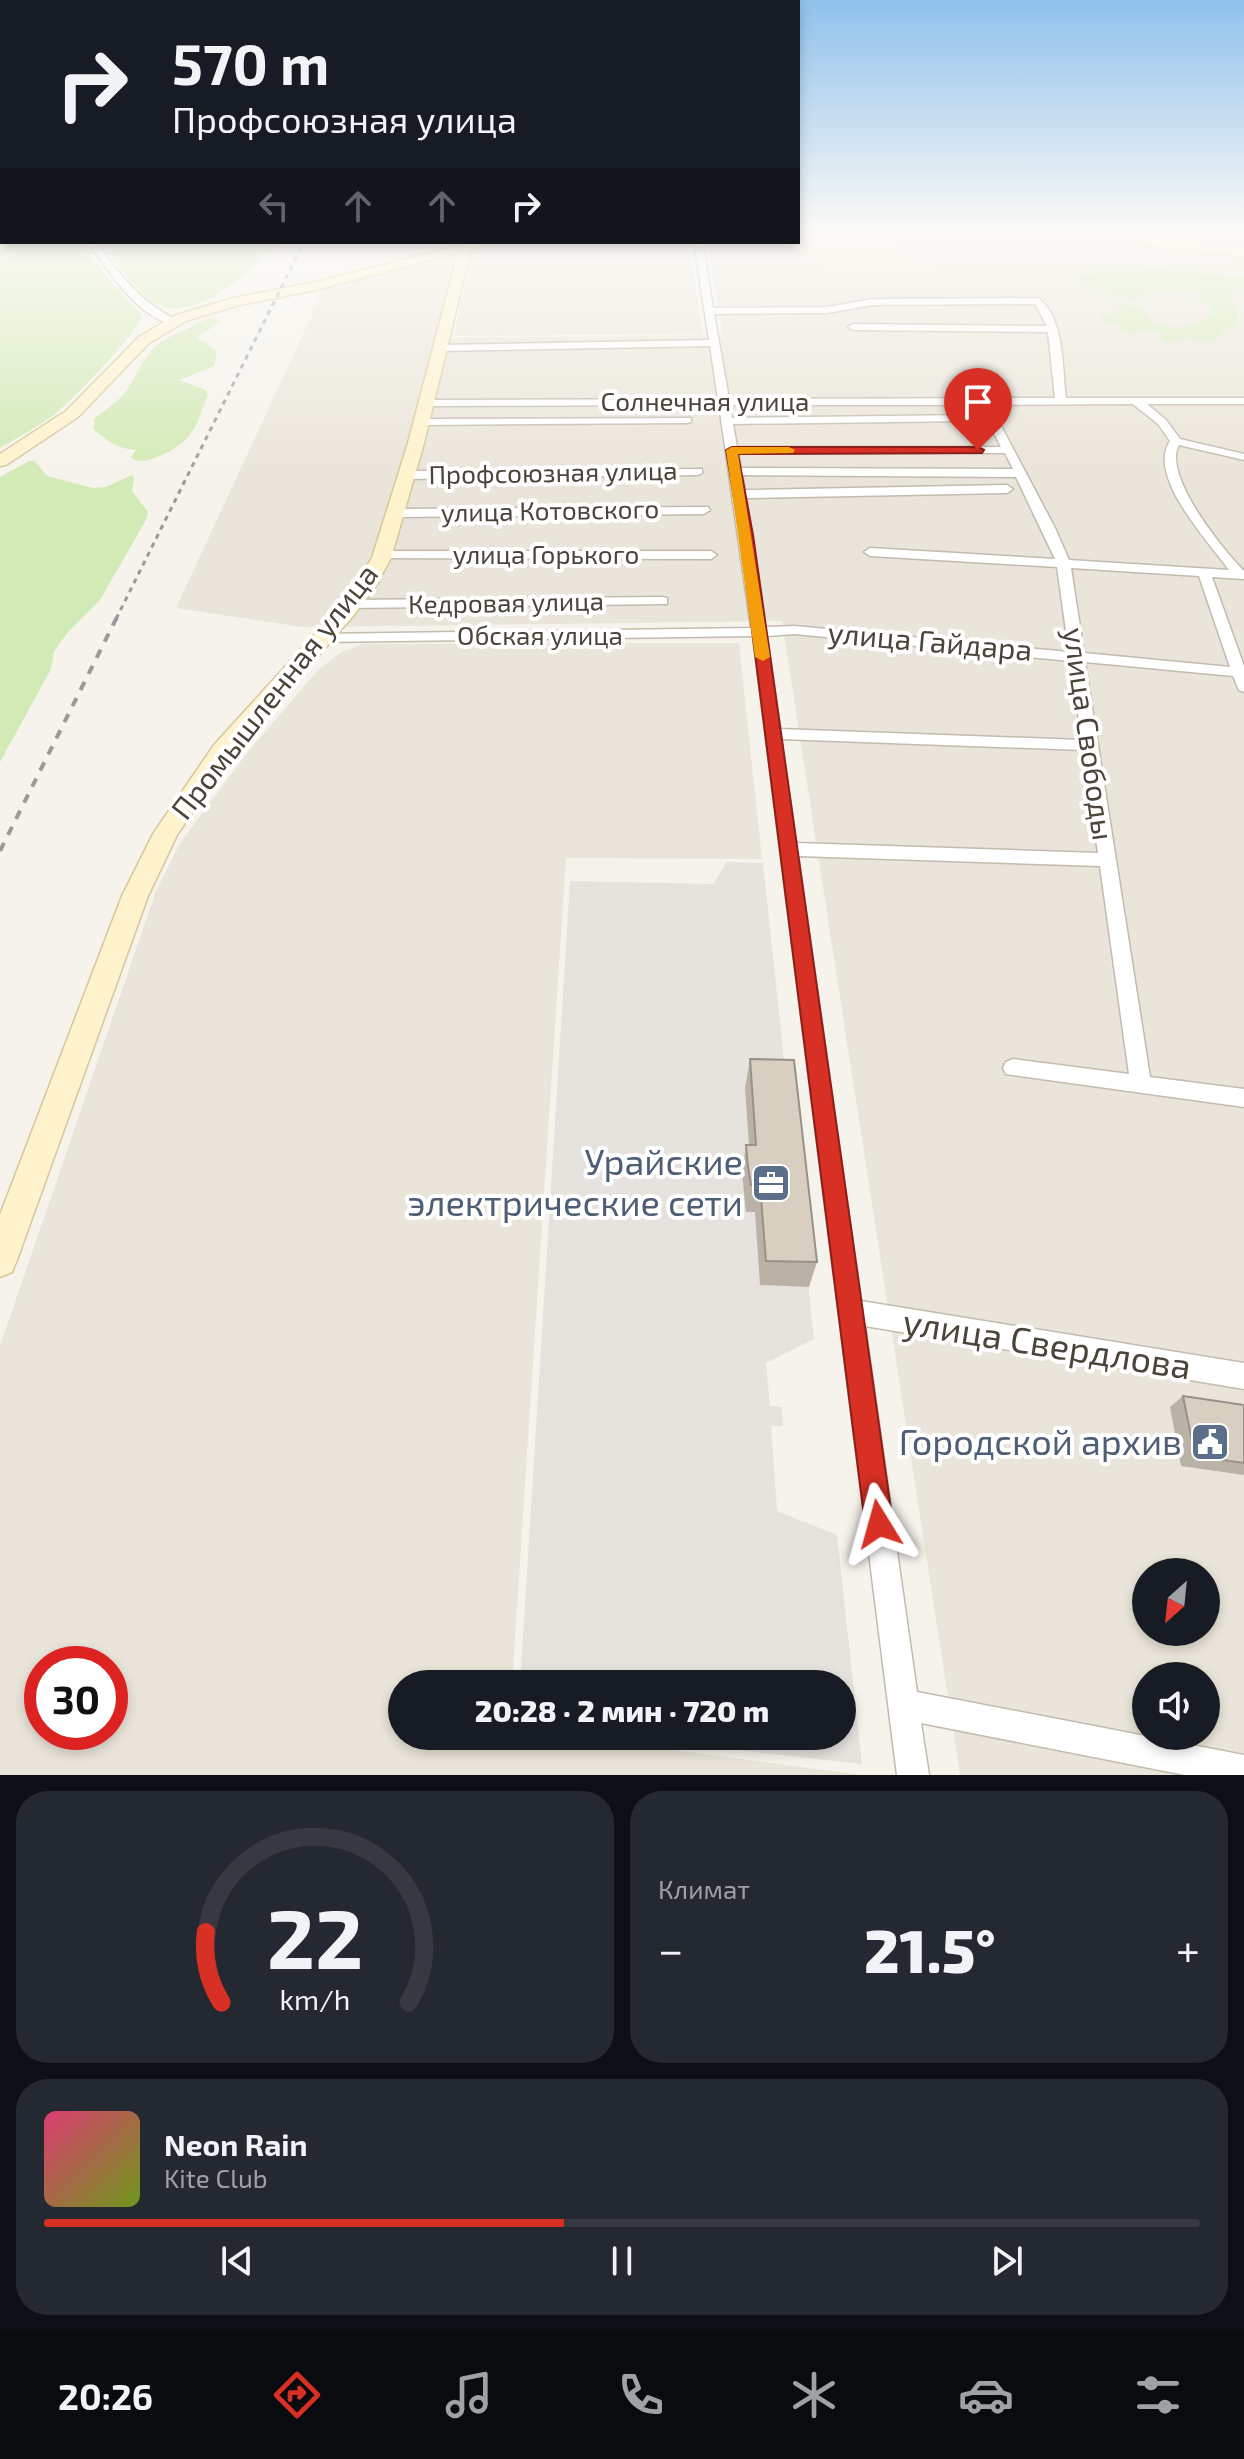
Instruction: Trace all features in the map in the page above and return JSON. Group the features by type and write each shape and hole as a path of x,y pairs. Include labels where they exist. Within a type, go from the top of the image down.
{"street":[{"path":"157,314 174,322"},
{"path":"0,461 72,414 144,340 174,322 197,314"},
{"name":"Промышленная улица","path":"0,1260 135,896 159,843 185,798 211,763 351,604 370,580 382,555 397,513 449,314"},
{"path":"709,314 740,494 913,1775"},
{"path":"1045,314 1053,329 1061,400"},
{"path":"853,327 1053,329"},
{"name":"Солнечная улица","path":"440,348 714,343"},
{"name":"улица Свободы","path":"983,401 1063,562 1141,1084"},
{"name":"Солнечная улица","path":"427,403 1244,401"},
{"path":"1137,402 1162,422 1176,441 1244,457"},
{"path":"728,421 969,418"},
{"path":"422,422 687,420"},
{"path":"1176,441 1169,451 1169,459 1183,493 1242,575"},
{"path":"732,450 1008,450"},
{"name":"Профсоюзная улица","path":"407,475 698,471"},
{"path":"735,471 1020,473"},
{"path":"740,494 1007,489"},
{"name":"улица Котовского","path":"397,513 704,510"},
{"path":"870,552 1242,575"},
{"name":"улица Горького","path":"382,555 711,555"},
{"path":"1204,572 1242,677"},
{"name":"Кедровая улица","path":"351,604 662,601"},
{"name":"Обская улица","path":"321,638 759,631"},
{"name":"улица Гайдара","path":"759,631 822,631 1075,656 1242,677"},
{"path":"773,734 1089,745"},
{"path":"788,849 1106,860"},
{"path":"1013,1068 1244,1098"},
{"name":"улица Свердлова","path":"851,1312 1244,1376"},
{"path":"903,1704 1244,1771"}],"shaded area":[{"path":"313,314 444,314 438,338 723,335 719,314 1244,314 1244,1775 960,1775 782,621 302,627 176,608"},
{"path":"459,314 700,314 703,334 454,336"},
{"path":"739,643 762,859 566,858 513,1670 388,1670 388,1750 673,1750 863,1775 0,1775 0,1346 156,891 180,843 247,753 319,669 340,653 363,644"},
{"path":"727,862 763,863 814,1339 766,1363 770,1406 782,1407 783,1426 771,1426 777,1511 837,1535 852,1670 521,1670 570,881 713,884"},
{"path":"856,1709 862,1764 738,1750 856,1750"}],"green space":[{"path":"0,314 140,314 142,316 137,325 116,352 62,408 0,448"},
{"path":"1146,314 1151,322 1177,327 1191,325 1215,314 1238,314 1236,326 1209,342 1186,337 1169,342 1160,338 1165,334 1142,329 1142,334 1122,332 1120,329 1125,326 1104,321 1098,315"},
{"path":"210,318 221,321 197,338 217,351 214,366 179,380 206,390 208,395 193,430 182,443 153,459 134,460 131,457 136,450 118,446 94,430 94,419 125,393 155,348 171,336"},
{"path":"29,461 35,461 47,476 93,488 106,487 132,475 132,491 148,512 100,600 54,651 51,669 0,762 0,477"}],"building":[{"name":"Урайские электрические сети","path":"750,1059 794,1060 817,1262 766,1261 760,1185 751,1185 746,1145 756,1145"},
{"name":"Городской архив","path":"1183,1396 1244,1405 1244,1463 1195,1456"}],"railway":[{"path":"116,619 268,314"},
{"path":"0,851 116,619"}],"slow traffic":[{"path":"763,657 732,450 789,450"}],"place":[{"name":"Урайские электрические сети","path":"771,1183"},
{"name":"Городской архив","path":"1210,1442"}],"route":[{"path":"879,1524 732,450 978,450"}]}
